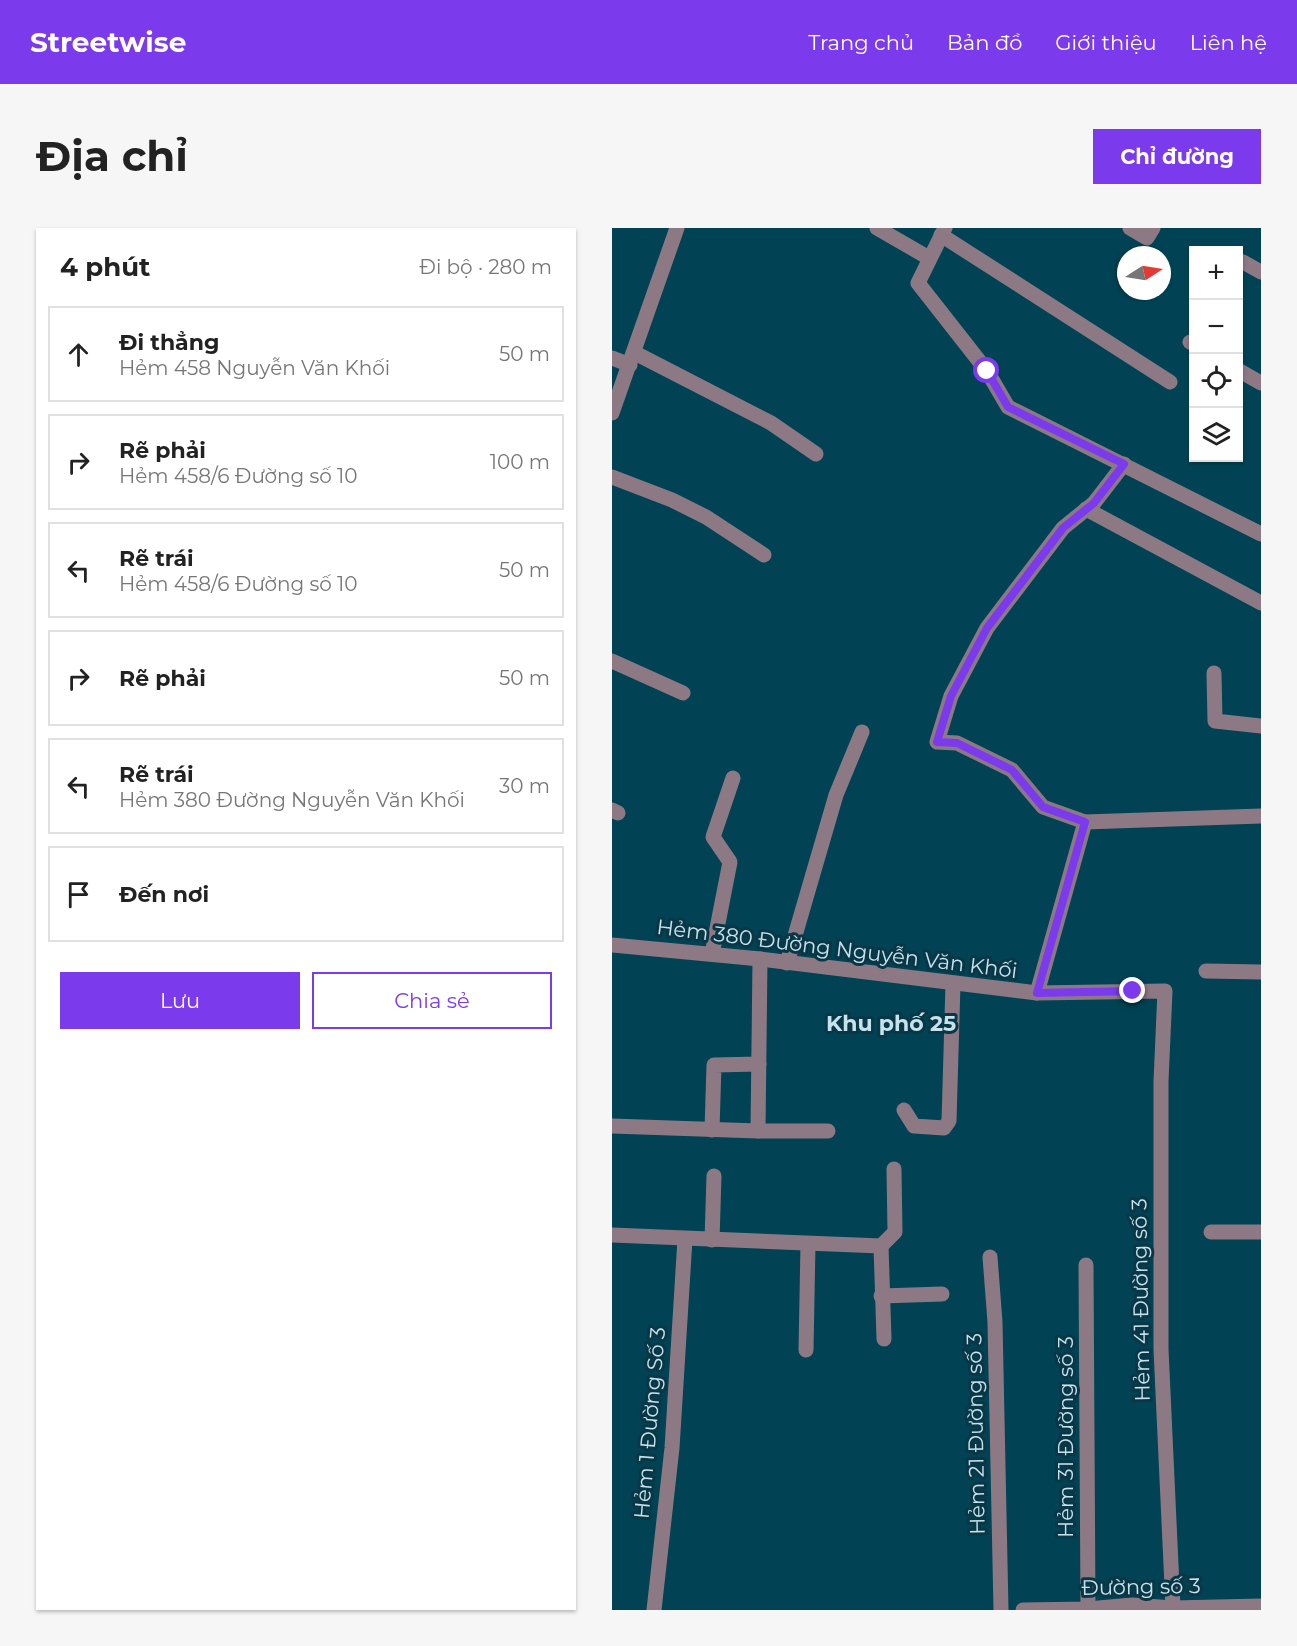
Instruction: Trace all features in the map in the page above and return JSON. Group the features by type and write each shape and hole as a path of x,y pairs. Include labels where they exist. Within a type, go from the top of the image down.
{"street":[{"path":"612,413 677,228"},
{"path":"877,228 929,258"},
{"path":"1130,228 1147,238 1153,228"},
{"path":"1170,382 943,232 918,283 987,371 1008,407 1261,534"},
{"path":"1243,263 1261,272"},
{"path":"612,358 632,359 771,423 816,454"},
{"path":"1243,372 1261,383"},
{"path":"1124,464 1086,509 1063,528 987,628 951,696 937,742 957,743 1012,770 1043,807 1085,822 1261,816"},
{"path":"612,477 672,500 706,517 764,555"},
{"path":"1086,509 1261,603"},
{"path":"612,661 683,693"},
{"path":"1214,673 1215,721 1261,726"},
{"path":"787,963 837,795 862,732"},
{"path":"712,954 730,862 713,837 733,778"},
{"path":"1037,993 1085,822"},
{"name":"Hẻm 380 Đường Nguyễn Văn Khối","path":"612,945 760,959 1037,993 1165,991"},
{"path":"758,1131 760,959"},
{"path":"1206,971 1261,972"},
{"path":"904,1110 914,1126 944,1128 949,1121 953,984"},
{"name":"Hẻm 41 Đường số 3","path":"1165,991 1161,1092 1161,1349 1173,1608"},
{"path":"712,1130 714,1065 759,1064"},
{"path":"612,1126 828,1131"},
{"path":"884,1339 881,1246 894,1232 894,1169"},
{"path":"712,1240 714,1176"},
{"path":"1211,1232 1261,1232"},
{"path":"612,1235 881,1246"},
{"name":"Hẻm 1 Đường Số 3","path":"654,1610 672,1448 685,1239"},
{"path":"806,1350 808,1244"},
{"name":"Hẻm 21 Đường số 3","path":"990,1257 996,1322 1000,1610"},
{"name":"Hẻm 31 Đường số 3","path":"1086,1265 1088,1609"},
{"path":"881,1296 942,1294"},
{"name":"Đường số 3","path":"1023,1610 1132,1607 1215,1609 1261,1606"}],"district":[{"name":"Khu phố 25","path":"891,1023"}],"route":[{"path":"987,371 1008,407 1124,464 1094,503 1063,528 987,628 951,696 937,742 957,743 1012,770 1043,807 1085,822 1037,993 1133,991"}]}
